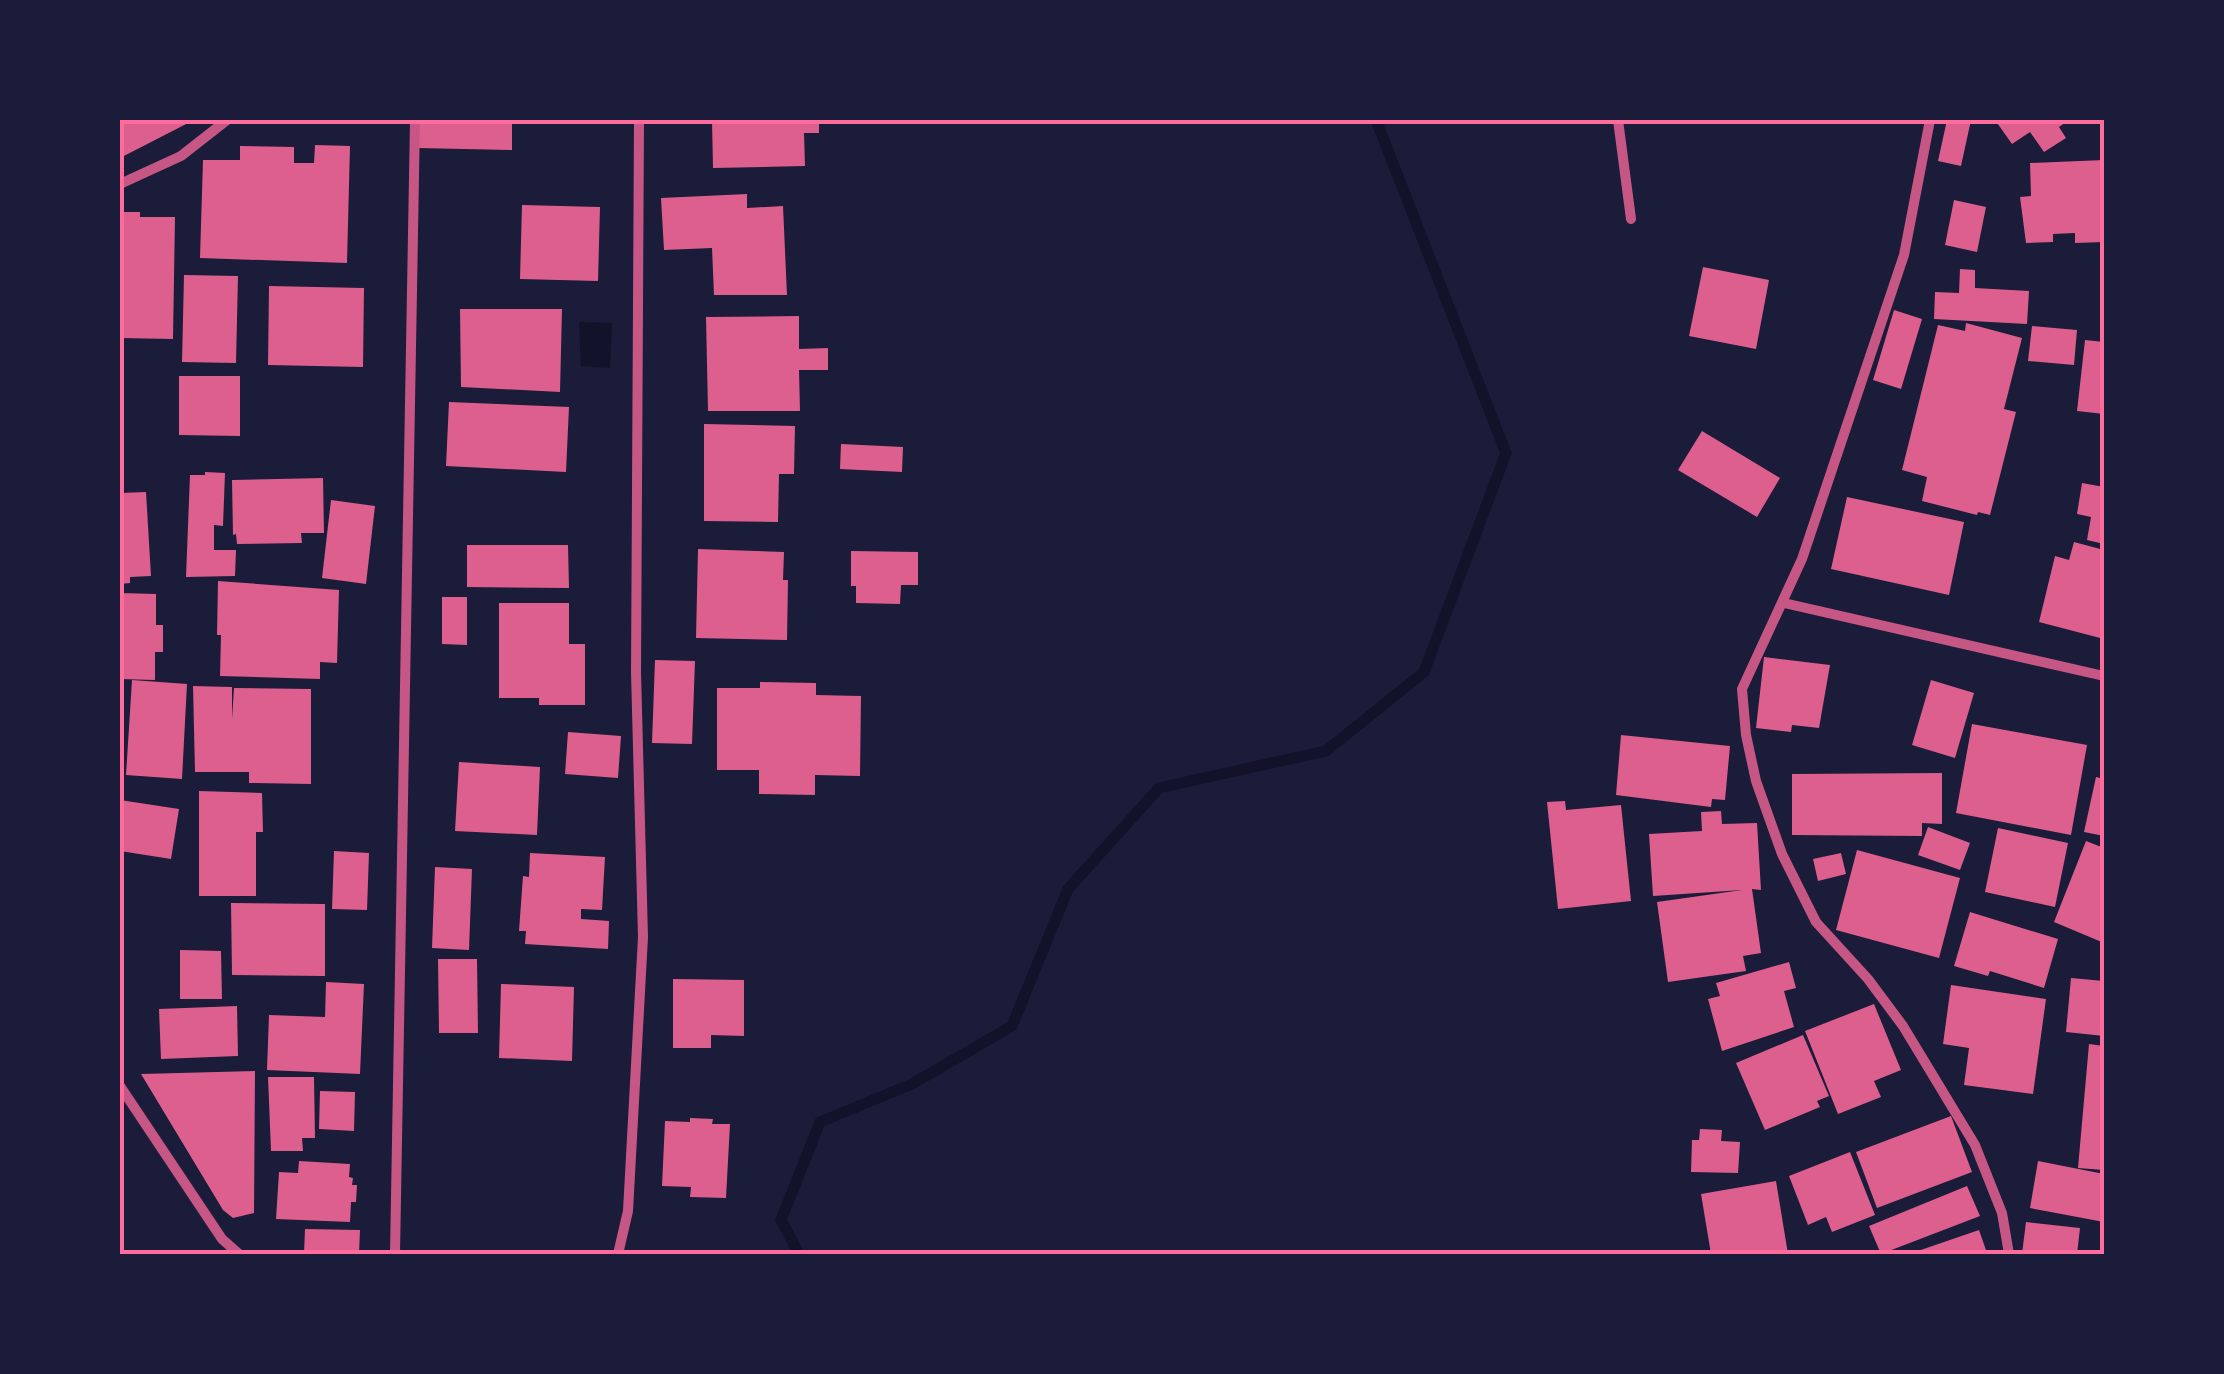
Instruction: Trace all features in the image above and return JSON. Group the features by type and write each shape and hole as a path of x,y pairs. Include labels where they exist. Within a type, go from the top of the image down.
{"street":[{"path":"120,184 181,156 227,120"},
{"path":"394,1254 415,120"},
{"path":"618,1254 628,1212 643,937 636,672 639,120"},
{"path":"1618,120 1631,219"},
{"path":"1930,120 1904,256 1784,602 1742,689 1746,735 1756,780 1782,854 1816,922 1868,979 1903,1026 1975,1144 2002,1213 2009,1254"},
{"path":"1784,602 2104,676"},
{"path":"120,1086 222,1239 239,1254"}],"shaded area":[{"path":"579,322 612,323 610,368 581,366"}],"building":[{"path":"120,120 194,120 120,158"},
{"path":"418,120 512,120 512,150 418,148"},
{"path":"712,120 819,120 819,133 804,133 805,166 713,168"},
{"path":"1947,120 1971,120 1961,166 1938,161"},
{"path":"1995,120 2069,120 2059,127 2066,138 2044,152 2030,132 2012,144"},
{"path":"315,145 350,146 347,263 200,258 203,160 240,160 240,146 294,147 294,163 314,163"},
{"path":"2104,160 2104,242 2075,243 2075,233 2053,234 2053,242 2026,243 2020,197 2031,196 2030,163"},
{"path":"747,194 747,208 783,206 787,295 714,295 712,248 664,250 661,198"},
{"path":"1954,200 1986,207 1977,252 1945,245"},
{"path":"522,205 600,207 598,281 520,279"},
{"path":"120,212 140,212 140,217 175,217 173,339 120,338"},
{"path":"1703,267 1769,280 1756,349 1689,336"},
{"path":"1960,269 1975,270 1975,288 2029,291 2027,324 1934,319 1935,292 1959,293"},
{"path":"184,275 238,276 236,363 182,362"},
{"path":"269,286 364,288 363,367 268,365"},
{"path":"460,309 562,309 560,392 461,387"},
{"path":"1894,310 1922,319 1901,389 1873,380"},
{"path":"799,316 799,349 828,348 828,370 799,370 800,411 708,411 706,317"},
{"path":"1966,323 2022,338 2004,409 2016,412 1990,515 1922,501 1927,477 1902,470 1938,325 1965,331"},
{"path":"2032,326 2077,330 2074,365 2028,361"},
{"path":"2085,340 2104,342 2104,414 2077,411"},
{"path":"179,376 240,376 240,436 179,435"},
{"path":"449,402 569,407 566,472 446,466"},
{"path":"704,424 795,426 794,474 779,474 778,522 704,521"},
{"path":"1702,431 1780,478 1757,517 1678,470"},
{"path":"841,444 903,447 902,472 840,469"},
{"path":"225,473 223,526 214,525 214,550 236,550 235,576 186,577 190,475"},
{"path":"323,478 324,533 301,533 302,543 237,544 236,534 233,535 232,480"},
{"path":"2082,483 2104,487 2104,544 2087,540 2091,517 2077,514"},
{"path":"146,492 151,576 130,577 130,583 120,584 120,493"},
{"path":"1847,497 1964,522 1949,595 1831,569"},
{"path":"331,500 375,506 366,584 322,578"},
{"path":"2074,542 2104,550 2104,639 2039,622 2055,556 2069,560"},
{"path":"467,545 568,545 569,588 467,587"},
{"path":"698,549 784,552 783,580 788,580 787,640 696,638"},
{"path":"851,551 918,552 918,585 901,585 900,604 856,603 856,586 851,586"},
{"path":"218,581 339,590 337,663 320,662 320,679 220,676"},
{"path":"120,593 156,594 156,625 163,625 163,652 155,652 155,680 120,679"},
{"path":"442,597 467,597 467,645 442,644"},
{"path":"499,603 569,603 569,644 585,644 585,705 539,705 539,698 499,698"},
{"path":"1764,657 1830,665 1819,728 1792,725 1791,732 1756,728"},
{"path":"655,660 695,661 692,744 652,743"},
{"path":"132,680 187,684 182,779 126,775"},
{"path":"1931,680 1974,693 1955,758 1912,745"},
{"path":"760,682 816,683 816,695 861,696 860,776 815,775 815,795 759,794 759,770 717,770 717,688 760,688"},
{"path":"193,686 232,687 232,719 234,688 311,689 311,784 249,783 249,772 195,772"},
{"path":"1972,724 2087,745 2071,835 1956,813"},
{"path":"568,732 621,736 618,778 565,774"},
{"path":"1621,735 1730,746 1725,800 1712,799 1711,807 1616,795"},
{"path":"459,762 540,767 537,835 455,831"},
{"path":"1942,773 1942,824 1922,823 1922,836 1792,835 1792,774"},
{"path":"2096,777 2104,779 2104,836 2084,832"},
{"path":"199,791 262,793 263,832 256,832 256,896 199,896"},
{"path":"120,800 179,809 171,859 120,851"},
{"path":"1565,801 1566,810 1621,805 1631,901 1558,909 1547,802"},
{"path":"1721,811 1722,824 1757,823 1761,890 1752,889 1761,953 1743,956 1746,971 1668,982 1657,902 1742,890 1653,896 1649,834 1702,831 1701,812"},
{"path":"1928,827 1970,843 1960,870 1918,855"},
{"path":"1998,828 2068,843 2055,907 1985,892"},
{"path":"2086,841 2104,848 2104,943 2054,922"},
{"path":"1857,850 1960,878 1939,958 1836,930"},
{"path":"334,851 369,853 367,910 332,909"},
{"path":"530,853 605,857 602,910 581,909 581,919 609,921 608,949 525,944 526,931 519,931 523,876 529,877"},
{"path":"1841,853 1846,874 1818,881 1813,859"},
{"path":"435,867 472,869 469,950 432,948"},
{"path":"231,903 325,904 325,976 232,975"},
{"path":"1970,912 2058,939 2044,988 1990,971 1988,976 1954,966"},
{"path":"180,950 221,951 222,999 180,999"},
{"path":"438,959 477,959 478,1033 439,1033"},
{"path":"1789,962 1796,988 1784,991 1794,1027 1722,1051 1708,999 1720,996 1716,983"},
{"path":"2071,978 2104,981 2104,1036 2066,1032"},
{"path":"673,979 744,980 744,1036 711,1035 711,1048 673,1048"},
{"path":"326,982 364,984 360,1074 267,1070 269,1015 325,1017"},
{"path":"501,984 574,987 572,1061 499,1058"},
{"path":"1951,985 2046,999 2033,1094 1964,1085 1969,1048 1943,1044"},
{"path":"1874,1004 1901,1070 1874,1081 1881,1097 1838,1114 1805,1031"},
{"path":"237,1006 238,1056 161,1059 159,1009"},
{"path":"1803,1035 1829,1096 1817,1101 1820,1107 1765,1130 1736,1063"},
{"path":"2089,1044 2104,1046 2104,1170 2078,1168"},
{"path":"255,1071 254,1213 233,1218 223,1210 141,1074"},
{"path":"268,1077 314,1077 315,1138 302,1138 303,1151 271,1151"},
{"path":"320,1091 355,1092 354,1131 319,1129"},
{"path":"1951,1116 1972,1172 1877,1208 1856,1152"},
{"path":"690,1118 730,1124 726,1198 690,1197 691,1187 662,1186 665,1121 690,1122"},
{"path":"1700,1129 1722,1130 1721,1141 1740,1142 1738,1173 1691,1172 1692,1140 1699,1140"},
{"path":"1850,1152 1875,1215 1832,1232 1826,1217 1808,1225 1789,1176"},
{"path":"299,1161 350,1164 349,1177 353,1178 352,1185 357,1185 350,1222 276,1219 279,1172 298,1173"},
{"path":"2038,1161 2104,1174 2104,1222 2030,1208"},
{"path":"1776,1181 1788,1254 1711,1254 1701,1194"},
{"path":"1967,1186 1980,1216 1881,1254 1869,1226"},
{"path":"2026,1222 2080,1228 2077,1254 2022,1254"},
{"path":"305,1229 360,1230 359,1254 304,1254"},
{"path":"1979,1230 1987,1253 1912,1254 1912,1253"}],"waterway":[{"path":"799,1254 781,1220 820,1122 912,1084 1012,1026 1068,889 1159,788 1326,751 1424,672 1506,453 1376,120"}]}
